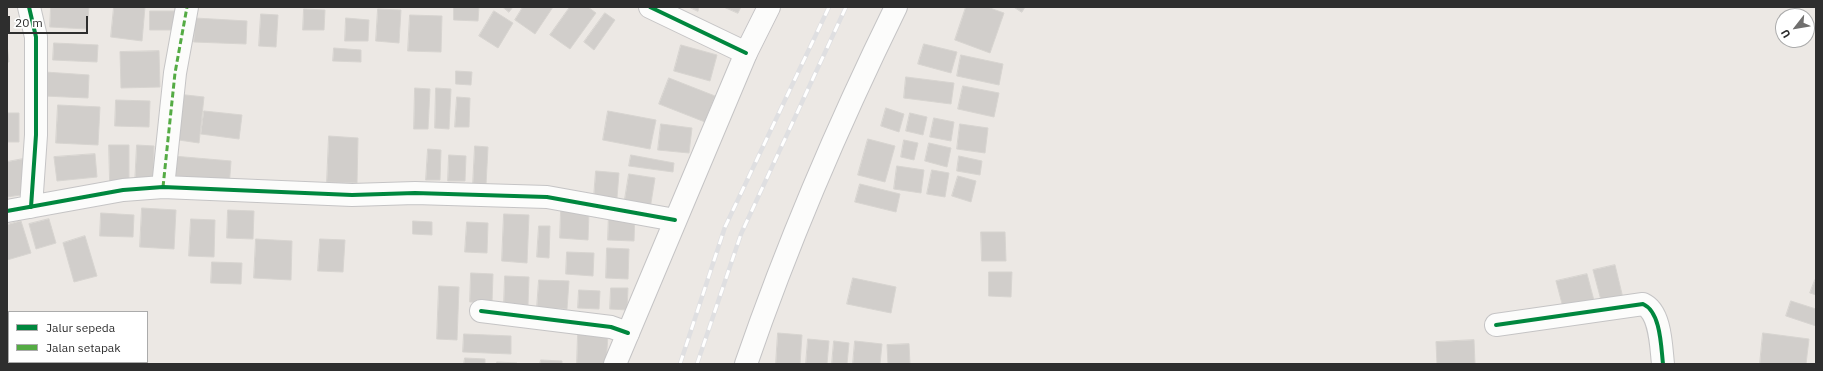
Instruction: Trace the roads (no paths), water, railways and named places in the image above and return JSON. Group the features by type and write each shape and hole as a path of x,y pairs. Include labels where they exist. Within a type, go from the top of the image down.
{"street":[{"path":"28,7 34,25 36,44 36,135 31,207"},
{"path":"163,187 175,73 187,7"},
{"path":"650,7 746,53"},
{"path":"615,364 674,220 746,53 769,7"},
{"path":"746,364 776,277 827,159 896,7"},
{"path":"7,211 122,190 163,187 352,195 414,193 547,197 674,220"},
{"path":"1496,325 1643,304 1650,307 1655,317 1663,364"},
{"path":"481,311 611,327 628,333"}],"railway":[{"path":"680,364 725,227 829,7"},
{"path":"697,364 741,234 846,7"}]}
